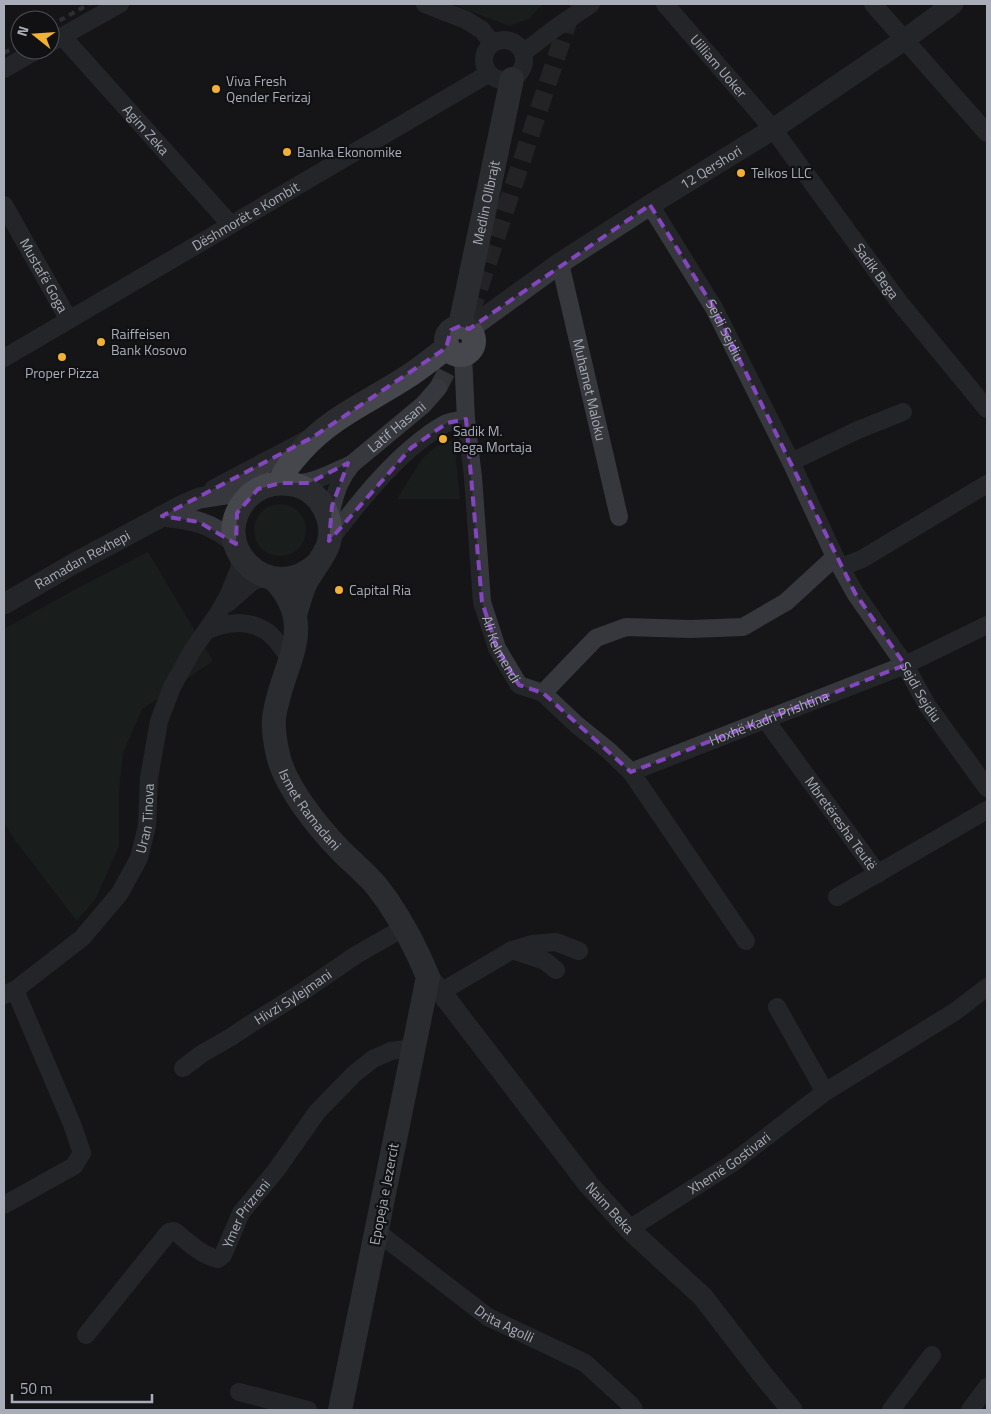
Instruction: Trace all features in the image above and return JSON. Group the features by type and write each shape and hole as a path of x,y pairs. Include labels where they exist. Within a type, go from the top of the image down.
{"main road":[{"name":"Medlin Ollbrajt","path":"464,328 512,80"},
{"path":"278,485 292,461 313,437 364,402 455,351 446,343 448,334 451,330 464,328"},
{"path":"278,485 307,490 318,498 326,510 330,532 325,553 312,570 298,577 282,580 270,578 256,572 246,564 238,549 234,528 237,513 250,496 278,485"},
{"name":"Ismet Ramadani","path":"295,615 299,598 318,564"},
{"name":"Ismet Ramadani","path":"270,578 283,589 289,598 295,615 296,630 291,660 274,719 279,760 289,783 305,808 339,849 374,882 404,927 435,985"},
{"name":"Epopeja e Jezercit","path":"340,1410 413,1048 435,985"}],"street":[{"path":"60,38 120,4"},
{"path":"425,4 466,20 482,30 492,43"},
{"path":"523,53 591,4"},
{"name":"Uilliam Uoker","path":"665,4 773,129"},
{"path":"873,4 987,133"},
{"name":"12 Qershori","path":"464,328 650,205 773,129 904,40 953,4"},
{"path":"510,40 518,45 523,53 523,68 512,80 493,78 484,68 484,54 492,43 510,40"},
{"name":"Agim Zeka","path":"60,44 230,225"},
{"path":"4,69 20,60"},
{"name":"Dëshmorët e Kombit","path":"4,358 488,74"},
{"name":"Sadik Bega","path":"773,129 899,302 987,409"},
{"name":"Mustafë Goga","path":"4,205 69,320"},
{"name":"Sejdi Sejdiu","path":"650,205 714,308 855,593 905,665 927,705 987,788"},
{"name":"Muhamet Maloku","path":"560,263 619,516"},
{"name":"Ali Kelmendi","path":"455,351 473,477 482,602 496,648 519,685 544,693 577,725 631,772 746,941"},
{"name":"Latif Hasani","path":"330,532 332,506 343,474 352,464 423,404 438,388"},
{"path":"791,462 858,430 903,412"},
{"path":"330,532 411,448 447,423 466,419"},
{"path":"199,498 313,437"},
{"name":"Latif Hasani","path":"278,485 309,483 352,464"},
{"path":"544,693 596,638 626,627 691,629 743,627 786,602 838,562 862,559 987,484"},
{"name":"Ramadan Rexhepi","path":"4,604 73,564 199,498 278,485"},
{"path":"162,516 199,522 214,528 227,536 238,549 240,567 219,612"},
{"path":"219,612 253,581 270,578"},
{"name":"Uran Tinova","path":"4,1205 74,1166 82,1153 72,1124 10,993 82,938 120,893 139,858 147,826 148,778 159,721 172,687 192,651 219,612"},
{"path":"206,631 218,625 230,623 254,625 266,631 276,640 291,660"},
{"name":"Hoxhë Kadri Prishtina","path":"631,772 905,665 987,625"},
{"name":"Mbretëresha Teutë","path":"765,719 878,874 987,810"},
{"path":"837,898 878,874"},
{"name":"Hivzi Sylejmani","path":"183,1068 356,955 404,927"},
{"path":"435,985 477,970 512,950 532,944 556,942 579,951"},
{"path":"512,950 545,961 556,970"},
{"name":"Naim Beka","path":"435,985 589,1185 629,1229 703,1297 792,1410"},
{"name":"Xhemë Gostivari","path":"629,1229 731,1164 825,1092 956,1011 987,987"},
{"path":"777,1007 825,1092"},
{"name":"Ymer Prizreni","path":"86,1335 169,1232 176,1232 209,1257 218,1259 223,1255 241,1213 276,1169 317,1112 354,1074 373,1059 391,1051 413,1048"},
{"name":"Drita Agolli","path":"376,1231 488,1317 585,1363 631,1405 634,1410"},
{"path":"891,1410 932,1354"},
{"path":"970,1410 987,1387"},
{"path":"239,1392 308,1410"}],"highlighted area":[{"path":"650,205 714,308 855,593 905,665 631,772 543,693 519,685 497,648 482,602 466,419 447,423 411,448 329,541 332,506 348,463 309,483 280,483 258,489 237,513 236,544 199,522 162,516 313,437 446,348 451,330 460,326 469,329"}],"shaded area":[{"path":"452,4 543,4 529,19 509,26"},
{"path":"454,439 460,499 397,499 422,459 435,447"},
{"path":"275,504 285,504 294,508 302,516 306,530 302,544 294,552 285,556 275,556 266,552 258,544 254,535 254,525 258,516 266,508"},
{"path":"148,552 213,661 142,709 123,753 119,790 119,846 96,898 77,921 14,839 4,822 4,629"}],"tunnel":[{"path":"438,388 454,357 477,295 574,4"}],"railway":[{"path":"60,20 89,4"},
{"path":"4,53 10,50"}],"place":[{"name":"Viva Fresh Qender Ferizaj","path":"216,89"},
{"name":"Banka Ekonomike","path":"287,152"},
{"name":"Telkos LLC","path":"741,173"},
{"name":"Raiffeisen Bank Kosovo","path":"101,342"},
{"name":"Proper Pizza","path":"62,357"},
{"name":"Sadik M. Bega Mortaja","path":"443,439"},
{"name":"Capital Ria","path":"339,590"}]}
